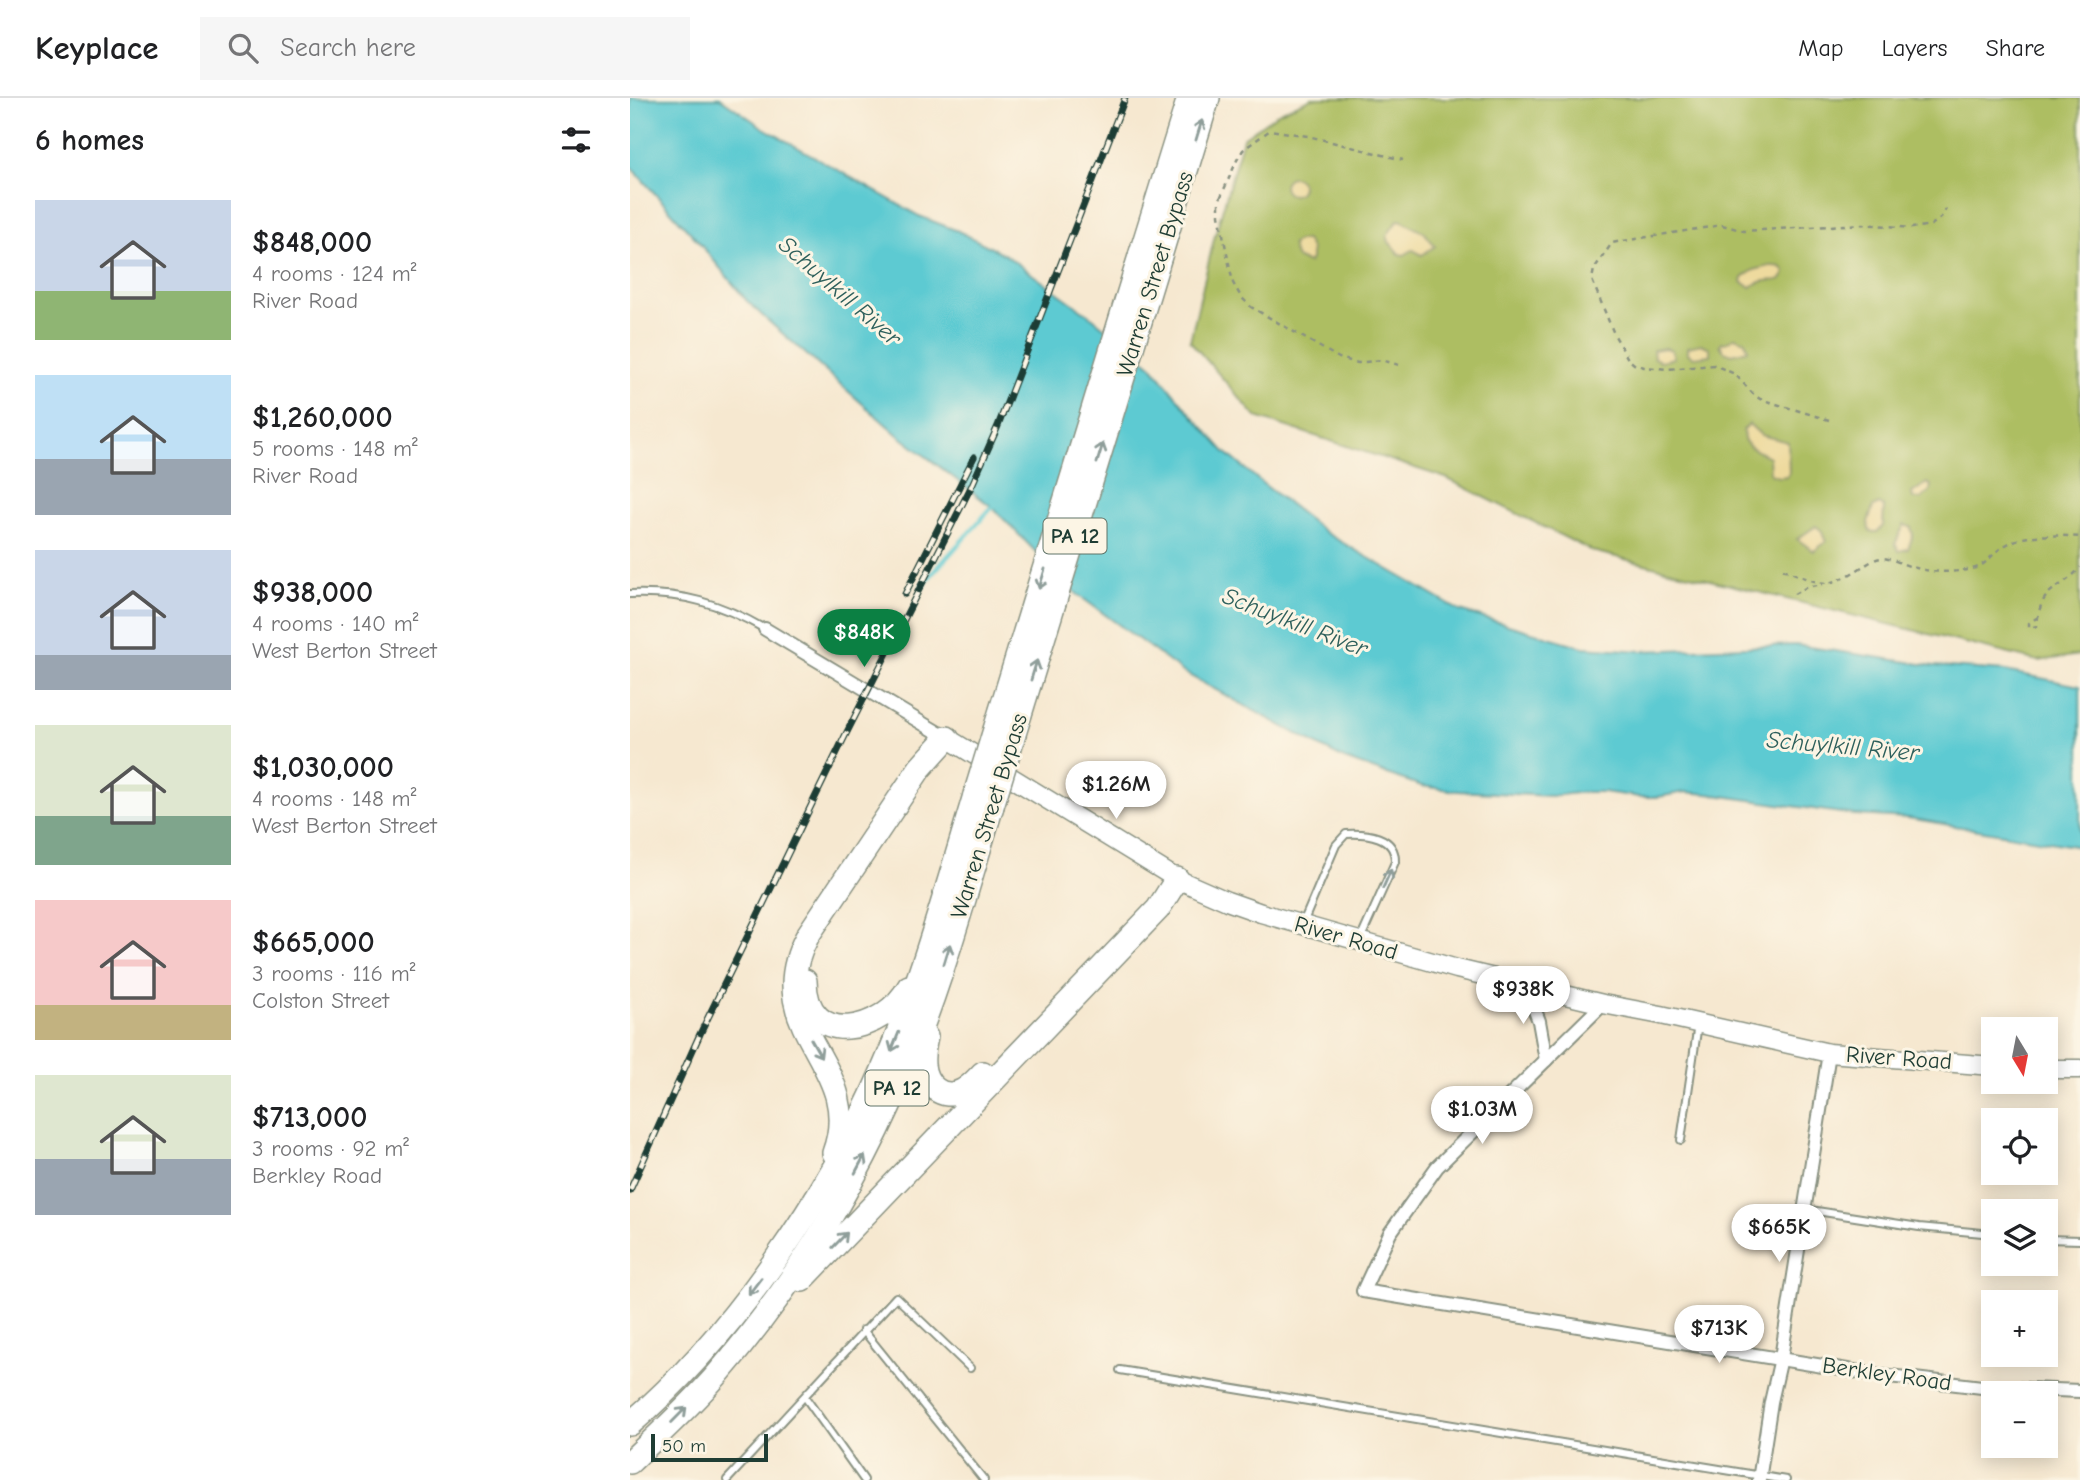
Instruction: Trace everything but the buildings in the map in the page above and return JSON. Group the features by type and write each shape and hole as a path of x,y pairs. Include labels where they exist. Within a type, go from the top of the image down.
{"highway":[{"name":"Warren Street Bypass","path":"1149,261 1189,98"},
{"name":"Warren Street Bypass","path":"630,1462 716,1376 796,1272 862,1161 900,1081 932,1000 984,801 1149,261 1208,98"},
{"path":"927,954 899,1002 890,1011 868,1024 857,1027 836,1026 820,1017 809,1001 806,976 812,953 930,775 947,738"},
{"path":"820,1189 839,1134 839,1105 832,1078 796,1011 793,987 796,961 808,935 920,768 947,738"},
{"name":"Warren Street Bypass","path":"630,1424 695,1359 750,1294 776,1259 820,1189 882,1073 984,801"},
{"path":"932,1000 923,1056 925,1075 934,1089 948,1094 955,1093 974,1082 1149,900 1177,880"},
{"path":"742,1343 1158,909 1177,880"}],"street":[{"name":"River Road","path":"765,629 1177,880 1227,901 1359,941 1603,1004 1829,1053 1981,1065"},
{"path":"1525,985 1539,1021 1546,1060"},
{"path":"1546,1060 1603,1004"},
{"path":"1759,1478 1781,1358 1829,1053"},
{"name":"Berkley Road","path":"1546,1060 1437,1167 1390,1233 1363,1291 1928,1381 1982,1387 2080,1391"},
{"path":"2058,1069 2080,1069"}],"lane":[{"path":"630,594 649,593 698,599 737,613 765,629"},
{"path":"1302,925 1336,845 1346,834 1370,834 1383,839 1396,855 1359,941"},
{"path":"1681,1140 1698,1023"},
{"path":"1804,1209 1919,1227 1981,1233"},
{"path":"2058,1239 2080,1240"},
{"path":"727,1480 896,1297 970,1368"},
{"path":"863,1331 984,1480"},
{"path":"1120,1370 1759,1478 1786,1480"},
{"path":"805,1397 864,1480"}],"path":[{"path":"1399,365 1381,360 1358,363 1339,358 1251,307 1233,283 1219,215 1219,201 1244,150 1270,130 1308,136 1403,160"},
{"path":"1829,420 1760,399 1735,374 1709,363 1668,369 1644,368 1634,364 1628,359 1614,334 1592,280 1594,269 1612,243 1617,242 1722,225 1744,231 1863,223 1912,228 1931,225 1940,219 1946,209"},
{"path":"1794,594 1807,587 1840,582 1872,561 1882,558 1920,569 1945,572 1975,569 1993,558 1997,550 2010,542 2031,537 2080,537"},
{"path":"2038,617 2046,594 2075,574 2080,567"},
{"path":"1783,569 1828,584"}],"green space":[{"path":"1312,98 2080,98 2080,655 2038,661 1592,551 1446,478 1256,417 1190,341 1214,239 1243,138 1280,112"}],"sand":[{"path":"1293,177 1301,182 1302,186 1297,194 1293,195 1285,190 1284,186 1289,178"},
{"path":"1398,220 1424,232 1435,246 1422,255 1413,250 1404,255 1399,254 1387,235"},
{"path":"1306,240 1311,249 1311,260 1308,263 1298,259 1292,244"},
{"path":"1770,266 1783,269 1783,277 1751,287 1742,282 1743,277 1754,270"},
{"path":"1735,337 1745,341 1748,350 1732,354 1724,351 1720,345 1722,342"},
{"path":"1701,344 1710,348 1710,355 1694,357 1688,354 1688,347"},
{"path":"1653,350 1672,350 1674,358 1660,361 1654,358"},
{"path":"1749,424 1761,435 1788,442 1787,476 1770,474 1769,457 1750,447 1744,440 1743,430"},
{"path":"1927,483 1931,485 1930,491 1921,499 1913,499 1912,493"},
{"path":"1879,504 1884,507 1883,526 1873,532 1869,530 1868,522 1873,507"},
{"path":"1904,525 1911,527 1913,535 1908,549 1899,551 1895,544"},
{"path":"1816,526 1821,530 1826,542 1814,551 1797,539"}],"water":[{"name":"Schuylkill River","path":"630,98 720,98 762,127 919,216 958,231 1004,254 1089,315 1151,365 1224,451 1262,483 1326,533 1460,611 1583,647 1642,651 1796,645 1934,666 2005,671 2080,686 2080,847 1908,818 1855,815 1708,794 1685,792 1640,797 1585,792 1551,796 1458,791 1422,786 1344,759 1183,672 1077,594 992,507 898,435 765,318 747,301 698,241 630,166"}],"waterway":[{"path":"922,585 994,505"}],"railway":[{"path":"630,1190 700,1034 845,736 972,485 998,426 1125,98"},
{"path":"905,594 974,457"}]}
